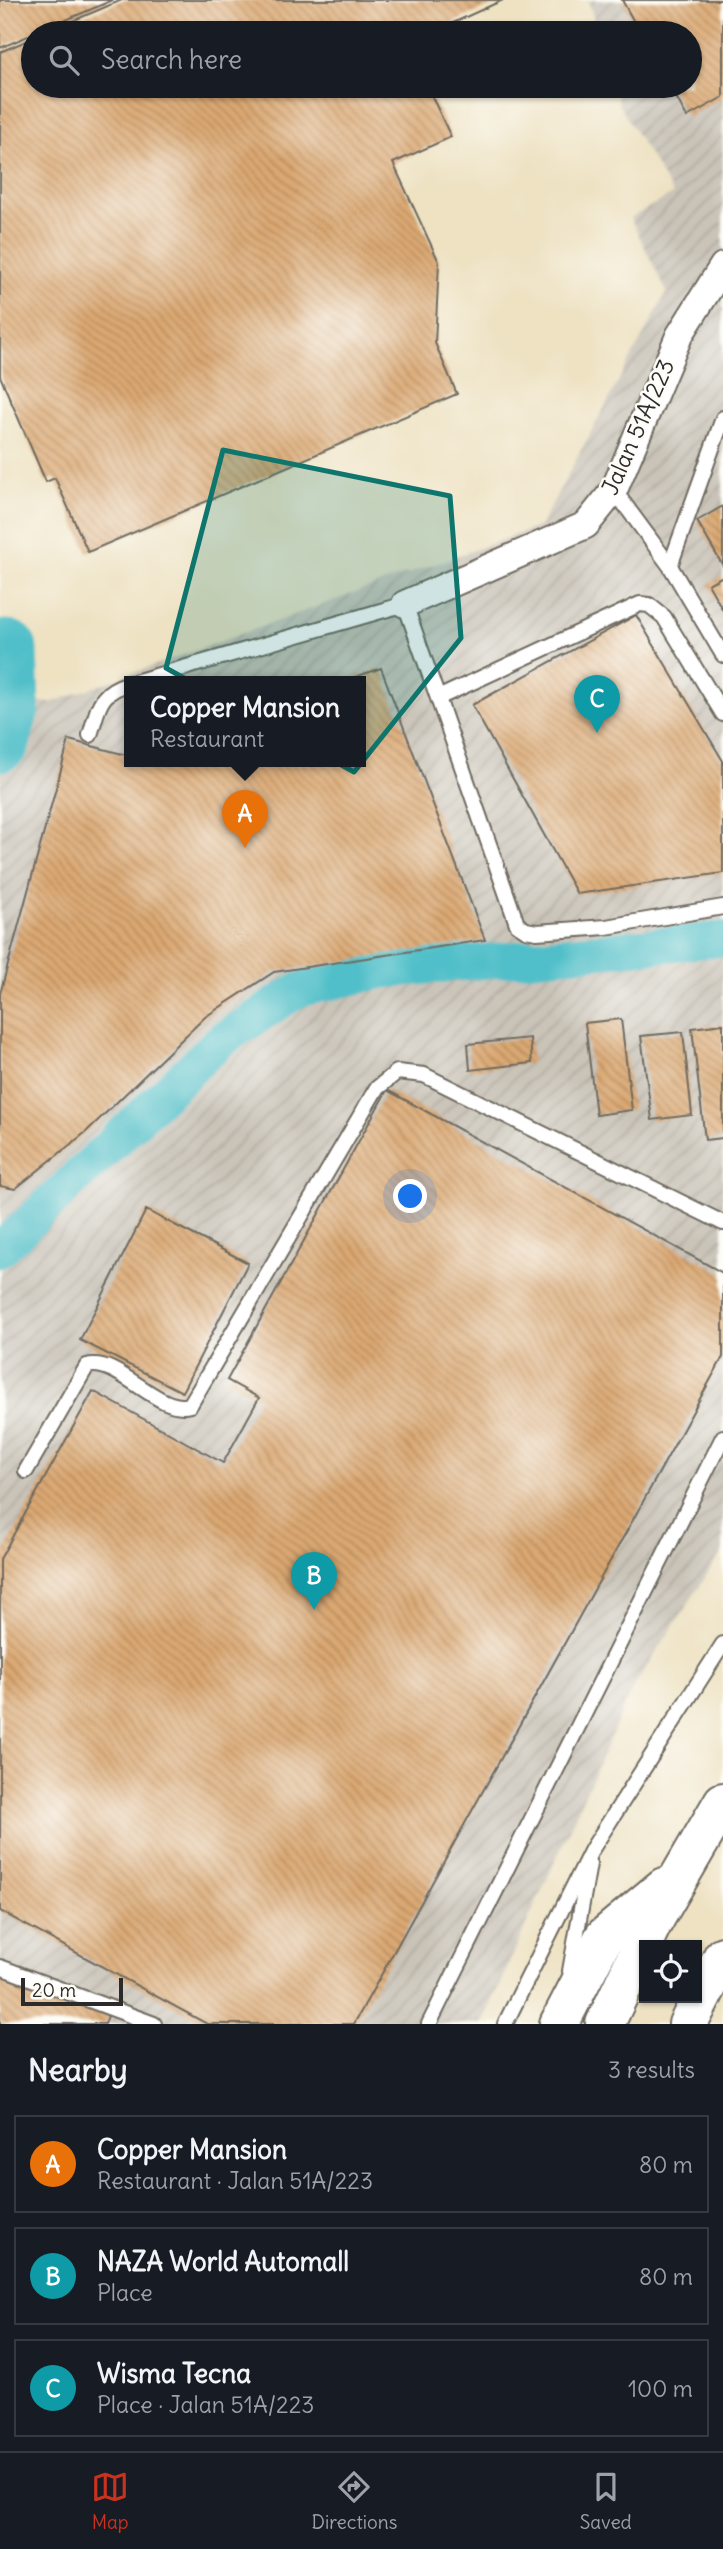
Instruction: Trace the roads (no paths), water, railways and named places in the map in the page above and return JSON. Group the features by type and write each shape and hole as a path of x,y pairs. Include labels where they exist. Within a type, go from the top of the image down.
{"highway":[{"path":"605,2024 678,1875 723,1802"},
{"path":"561,2021 604,1937 678,1875"},
{"path":"688,2024 723,1956"}],"street":[{"name":"Jalan 51A/223","path":"405,604 586,525 614,490 679,336 723,266"}],"lane":[{"path":"670,566 723,418"},
{"path":"614,490 670,566 723,656"},
{"path":"156,676 405,604 517,924 526,930 537,932 606,927 723,907"},
{"path":"438,698 640,604 649,605 664,617 723,714"},
{"path":"90,735 102,699 108,691 124,685"},
{"path":"26,1471 87,1366 102,1366 174,1406 190,1405 376,1089 397,1072 424,1074 723,1223"},
{"path":"429,2024 723,1437"},
{"path":"505,2024 592,1849 723,1644"},
{"path":"561,2021 592,1849"},
{"path":"0,1967 155,2024"}],"waterway":[{"path":"0,741 9,707 7,650"},
{"path":"0,1250 220,1041 298,990 383,971 723,939"}],"place":[{"name":"Wisma Tecna","path":"597,733"},
{"name":"Copper Mansion","path":"245,848"},
{"name":"NAZA World Automall","path":"314,1610"}]}
